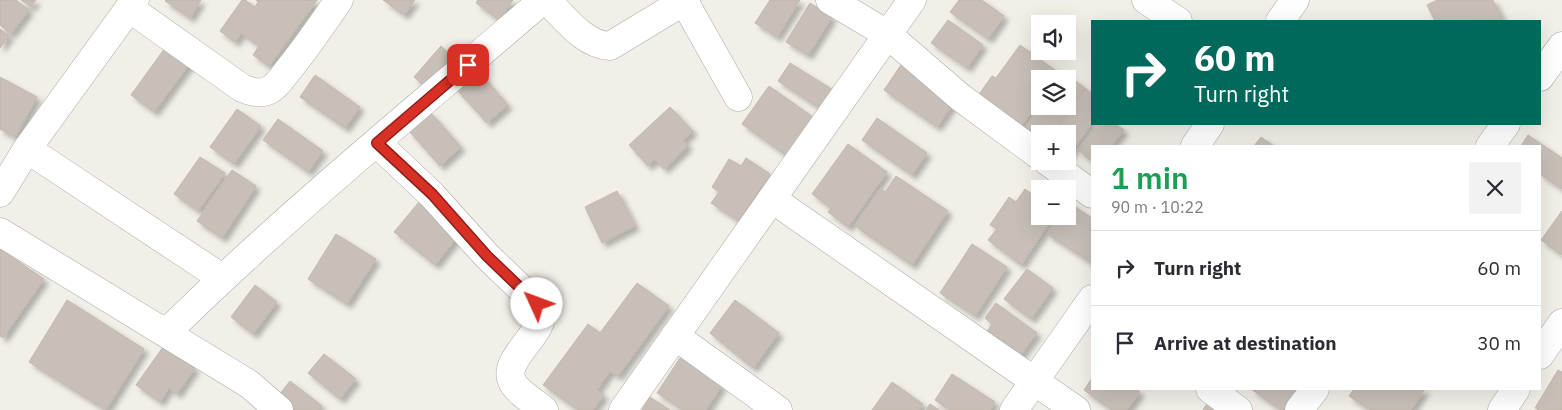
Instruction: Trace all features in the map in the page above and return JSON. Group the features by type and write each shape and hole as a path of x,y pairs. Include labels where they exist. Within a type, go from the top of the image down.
{"street":[{"path":"0,193 27,149 132,4 242,88 252,92 260,92 271,89 281,79 305,49 338,0"},
{"path":"166,334 222,278 543,0"},
{"path":"547,0 588,38 602,46 610,46 685,1 738,97"},
{"path":"830,0 887,34 960,97 1031,149"},
{"path":"623,410 912,0"},
{"path":"1146,0 1176,20"},
{"path":"1281,20 1295,0"},
{"path":"1541,76 1562,46"},
{"path":"1196,145 1209,125"},
{"path":"1491,145 1505,125"},
{"path":"377,143 432,194 487,256 537,304 541,314 540,323 514,361 511,380 544,410"},
{"path":"27,149 222,278"},
{"path":"1059,170 1091,193"},
{"path":"772,199 1076,410"},
{"path":"0,232 249,384 279,410"},
{"path":"1014,410 1091,300"},
{"path":"1541,353 1562,323"},
{"path":"675,336 778,410"},
{"path":"1211,390 1238,410"},
{"path":"1299,410 1314,390"},
{"path":"1502,410 1515,390"}],"building":[{"path":"0,0 16,0 29,10 11,34 0,25"},
{"path":"21,0 36,0 31,7"},
{"path":"166,0 201,0 190,18"},
{"path":"242,0 255,7 258,2 256,0 317,0 269,66 253,55 259,46 241,33 235,42 220,31"},
{"path":"383,0 415,0 404,15"},
{"path":"478,0 513,0 499,20 476,3"},
{"path":"770,0 800,0 777,37 755,23"},
{"path":"959,0 982,0 1004,16 988,39 950,12"},
{"path":"1437,0 1493,0 1503,20 1440,20 1439,18 1434,20 1427,5"},
{"path":"810,3 832,17 808,55 786,42"},
{"path":"948,20 983,45 967,68 931,43"},
{"path":"0,29 9,36 0,48"},
{"path":"170,41 194,58 154,112 131,95"},
{"path":"1020,45 1031,53 1031,60 1041,60 1055,70 1031,70 1031,112 1020,128 977,97 992,76 996,78"},
{"path":"441,46 456,60 429,90 414,77"},
{"path":"903,62 956,99 937,127 884,90"},
{"path":"790,63 833,90 821,109 778,81"},
{"path":"477,70 508,105 487,123 456,89"},
{"path":"315,75 360,107 345,128 300,97"},
{"path":"0,77 37,97 15,137 0,129"},
{"path":"1076,82 1085,88 1076,101"},
{"path":"769,86 813,117 786,155 742,124"},
{"path":"1085,88 1091,93 1091,124 1076,146 1076,125 1059,125 1066,115 1076,115 1076,101"},
{"path":"670,107 693,131 683,140 688,146 664,169 655,159 648,166 629,145"},
{"path":"237,109 261,126 234,164 210,147"},
{"path":"430,112 461,147 440,166 409,131"},
{"path":"1034,115 1066,115 1059,125 1031,125 1031,132 1025,128"},
{"path":"877,118 927,153 912,175 862,140"},
{"path":"278,119 323,151 308,172 263,140"},
{"path":"1098,125 1116,125 1124,130 1112,145 1091,145 1091,160 1078,150"},
{"path":"1528,135 1562,158 1562,189 1541,175 1541,145 1522,145"},
{"path":"1261,137 1273,145 1255,145"},
{"path":"848,144 887,172 848,227 828,212 831,208 812,194"},
{"path":"200,157 225,173 198,211 174,194"},
{"path":"746,158 770,174 739,221 711,203 719,192 712,187 729,159 741,166"},
{"path":"232,170 256,186 222,238 197,221"},
{"path":"896,176 948,211 912,265 855,226 880,189 885,192"},
{"path":"1025,189 1031,193 1031,225 1048,225 1021,265 988,240 997,229 990,225 1009,197 1016,202"},
{"path":"617,191 635,226 602,243 585,207"},
{"path":"419,202 459,235 435,265 394,232"},
{"path":"1076,207 1091,217 1091,262 1047,234 1052,225 1076,225"},
{"path":"1562,211 1562,255 1541,240"},
{"path":"336,234 376,259 347,304 308,279"},
{"path":"972,244 1007,267 975,316 940,293"},
{"path":"0,249 44,279 3,338 0,336"},
{"path":"1027,269 1053,288 1031,319 1004,299"},
{"path":"637,283 669,306 618,376 610,371 597,390 604,395 593,410 578,410 543,385 588,324 600,333"},
{"path":"255,285 277,302 253,334 231,317"},
{"path":"67,300 144,349 106,410 29,362"},
{"path":"735,300 779,333 753,368 710,333"},
{"path":"996,303 1037,333 1017,360 984,336 992,324 985,318"},
{"path":"168,340 183,360 195,368 177,394 169,388 160,402 136,385"},
{"path":"324,354 356,379 340,399 308,373"},
{"path":"680,358 722,385 706,410 683,410 657,393"},
{"path":"1558,370 1562,372 1562,410 1539,410 1535,408"},
{"path":"952,374 995,402 990,410 950,410 935,400"},
{"path":"1091,380 1091,390 1137,390 1140,392 1127,410 1112,410 1084,390"},
{"path":"290,381 322,406 319,410 287,410 275,400"},
{"path":"892,382 923,404 919,410 872,410"},
{"path":"1252,390 1297,390 1284,410 1281,410"},
{"path":"1353,390 1424,390 1411,410 1370,410 1349,396"},
{"path":"650,397 670,410 642,410"},
{"path":"1211,397 1230,410 1203,410"},
{"path":"930,404 939,410 926,410"}],"route":[{"path":"468,65 377,143 432,194 475,244 537,304"}]}
